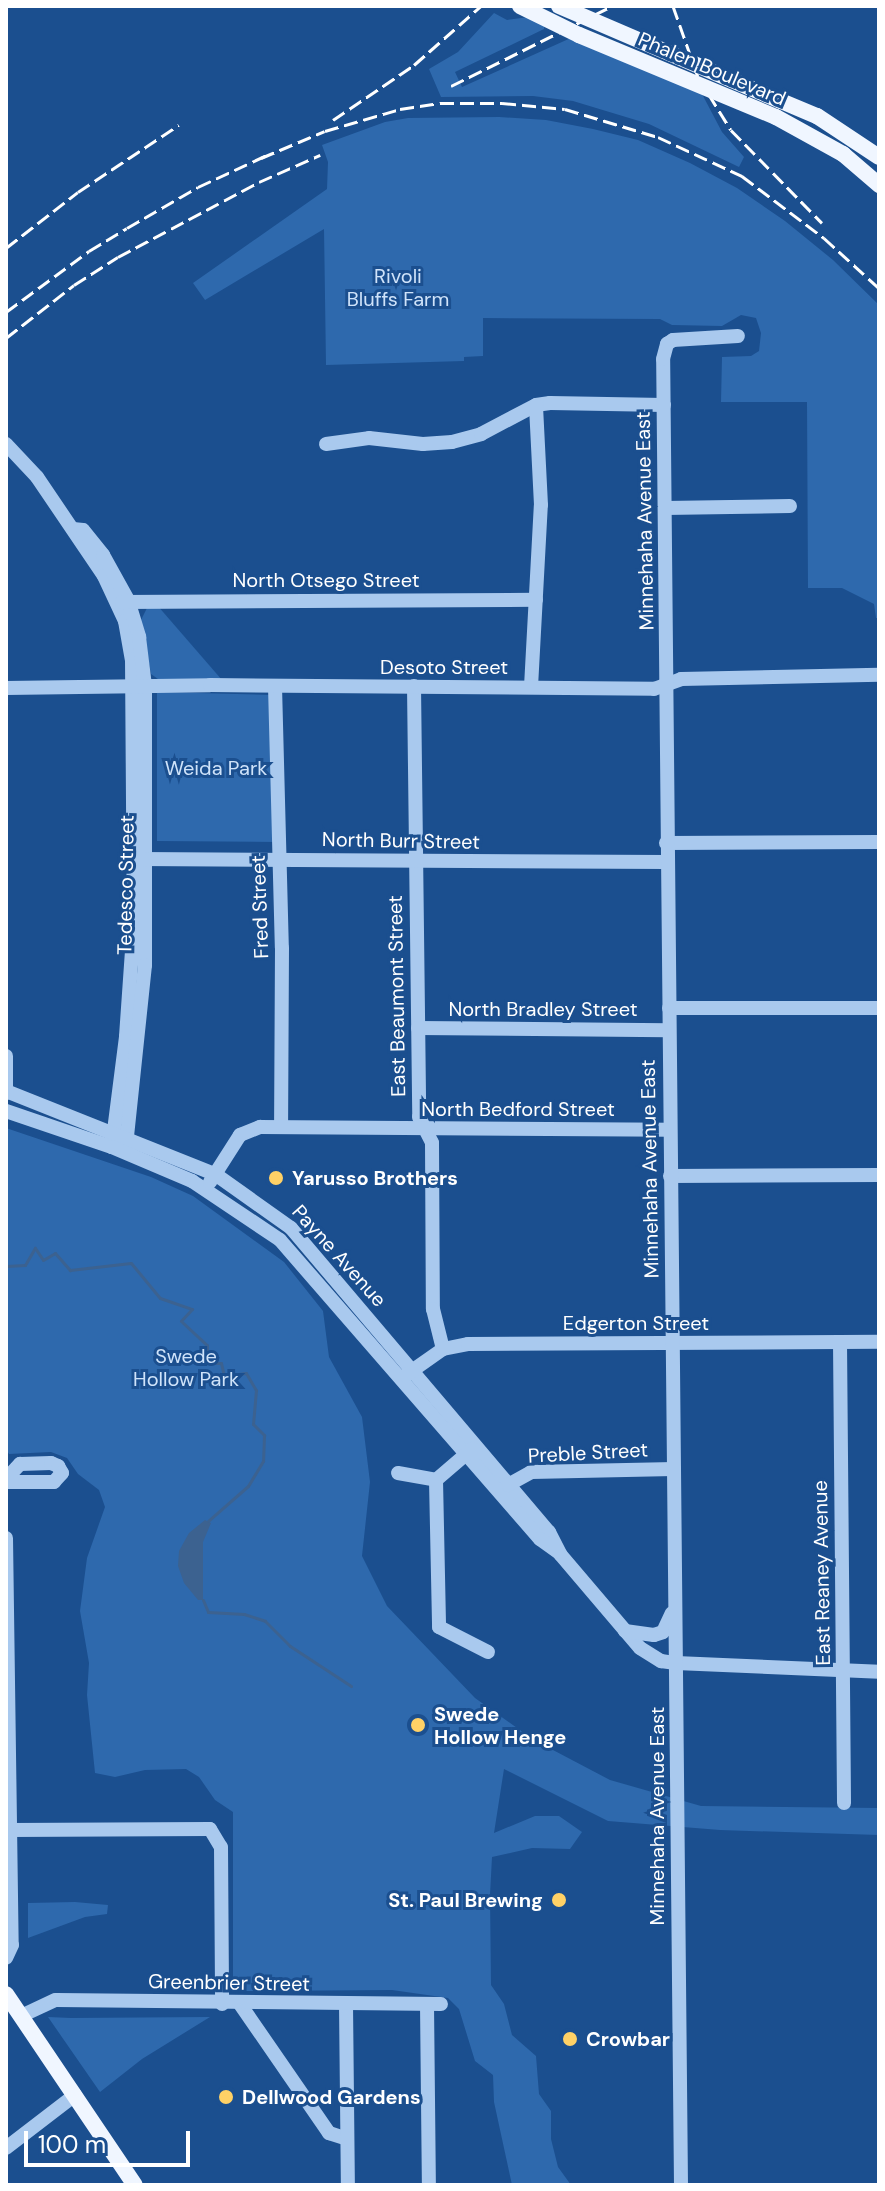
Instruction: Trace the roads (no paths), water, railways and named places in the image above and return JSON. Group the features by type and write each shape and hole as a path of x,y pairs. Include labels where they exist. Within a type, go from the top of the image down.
{"main road":[{"name":"Phalen Boulevard","path":"520,6 579,35 778,109 817,116 879,157"},
{"name":"Phalen Boulevard","path":"559,6 778,109 843,154 879,185"},
{"path":"6,1994 135,2185"}],"street":[{"name":"Minnehaha Avenue East","path":"681,2185 664,405 667,344 681,337 738,336"},
{"path":"531,687 541,485 536,405"},
{"path":"326,444 369,438 423,444 452,442 495,428 536,405 664,405"},
{"name":"Tedesco Street","path":"6,444 37,477 73,529 75,537 123,602 130,620 140,686 141,859 120,1142"},
{"path":"665,508 790,506"},
{"name":"North Otsego Street","path":"123,602 536,600"},
{"name":"Desoto Street","path":"6,688 414,686 654,689 681,679 879,675"},
{"name":"Fred Street","path":"275,686 282,1005 281,1127"},
{"name":"East Beaumont Street","path":"414,686 419,1117 432,1143 433,1309 443,1349"},
{"path":"666,843 879,842"},
{"name":"North Burr Street","path":"141,859 667,862"},
{"path":"669,1008 879,1008"},
{"name":"North Bradley Street","path":"418,1028 668,1030"},
{"path":"6,1056 6,1092"},
{"name":"Payne Avenue","path":"6,1092 120,1142 206,1189 291,1249 408,1374"},
{"name":"Payne Avenue","path":"6,1111 120,1142 215,1174 291,1228 540,1539 560,1554 625,1631 654,1657 676,1663 879,1672"},
{"name":"North Bedford Street","path":"206,1189 244,1132 281,1127 670,1130"},
{"path":"670,1176 879,1175"},
{"name":"East Reaney Avenue","path":"840,1342 844,1803"},
{"name":"Edgerton Street","path":"408,1374 443,1349 481,1343 879,1342"},
{"path":"470,1450 436,1480 439,1627 488,1652"},
{"name":"Payne Avenue","path":"470,1450 508,1485 549,1532 560,1554"},
{"name":"Preble Street","path":"508,1485 531,1472 674,1469"},
{"path":"398,1473 436,1480"},
{"path":"6,1538 12,1945 6,1958"},
{"path":"625,1631 654,1635 663,1632 676,1601"},
{"path":"10,1830 210,1829 221,1847 222,2004"},
{"name":"Greenbrier Street","path":"21,2016 38,2005 56,2000 434,2004 429,2185"},
{"path":"240,2004 329,2133 333,2138 347,2139"},
{"path":"346,2004 348,2185"},
{"path":"6,2148 75,2095"}],"waterway":[{"path":"6,1266 25,1265 35,1248 43,1260 55,1253 70,1270 131,1263 160,1298 192,1309 181,1321 207,1345 207,1363 221,1363 224,1376 246,1373 256,1390 253,1424 264,1435 263,1461 248,1486 208,1521"},
{"path":"203,1600 208,1612 244,1614 265,1621 290,1646 351,1686"}],"railway":[{"path":"333,120 414,65 481,6"},
{"path":"451,86 612,6"},
{"path":"673,6 698,77 731,130 822,223"},
{"path":"261,158 325,131 400,109 440,103 502,103 565,109 658,137 742,176 824,238 879,288"},
{"path":"6,248 78,192 179,125"},
{"path":"6,312 89,251 127,228 198,187 269,154"},
{"path":"6,338 74,285 118,257 259,182 320,155"}],"place":[{"name":"Yarusso Brothers","path":"276,1178"},
{"name":"Swede Hollow Henge","path":"418,1725"},
{"name":"St. Paul Brewing","path":"559,1900"},
{"name":"Crowbar","path":"570,2039"},
{"name":"Dellwood Gardens","path":"226,2097"}],"park label":[{"name":"Rivoli Bluffs Farm","path":"398,288"},
{"name":"Weida Park","path":"216,768"},
{"name":"Swede Hollow Park","path":"186,1368"}]}
